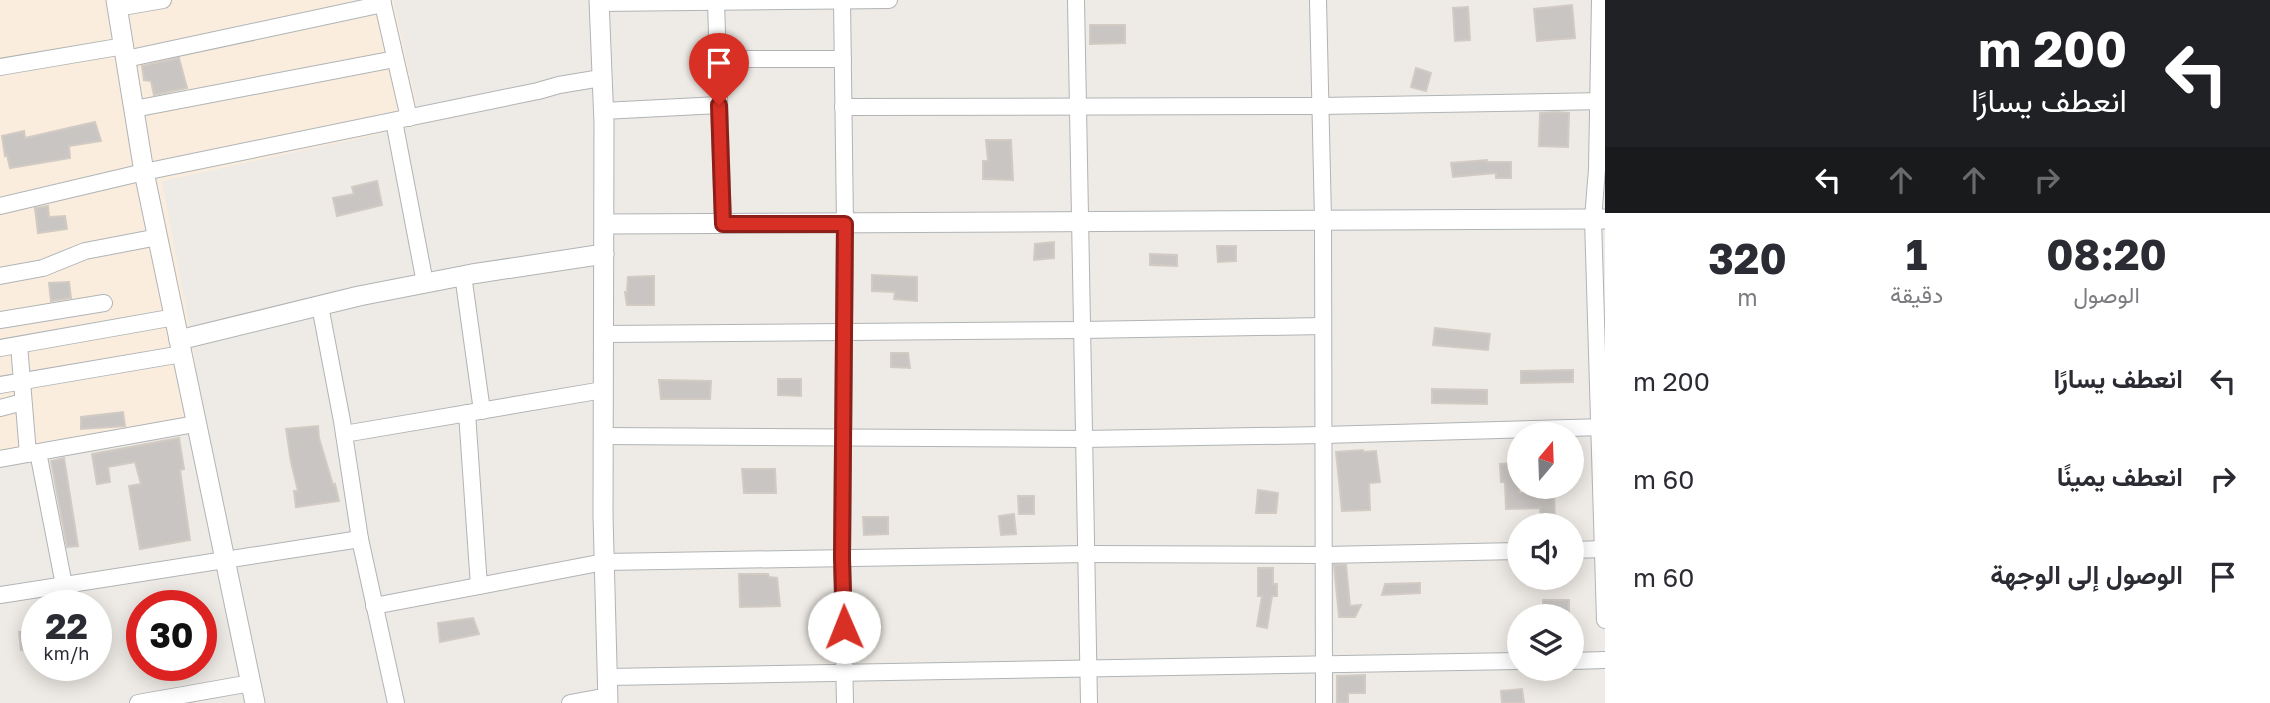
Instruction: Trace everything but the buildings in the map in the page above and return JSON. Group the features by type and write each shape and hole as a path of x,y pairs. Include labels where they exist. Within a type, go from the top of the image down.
{"street":[{"path":"163,0 117,4 144,172 255,703"},
{"path":"608,692 603,436 605,224 599,1 889,0"},
{"path":"1076,0 1089,703"},
{"path":"1318,0 1323,219 1324,703"},
{"path":"1600,0 1602,101 1597,169 1605,620"},
{"path":"842,1 845,224 842,558 845,703"},
{"path":"0,67 125,52 331,7 382,2 395,59 425,283"},
{"path":"716,2 723,224"},
{"path":"134,109 395,59"},
{"path":"717,59 843,59"},
{"path":"0,206 144,172 601,78"},
{"path":"843,107 1078,108 1602,101"},
{"path":"603,111 719,105"},
{"path":"605,224 1599,219"},
{"path":"0,275 43,268 85,251 158,237"},
{"path":"0,385 181,347 320,306 425,283 604,254"},
{"path":"463,275 474,412 479,586"},
{"path":"0,320 104,303"},
{"path":"320,306 360,540 396,703"},
{"path":"0,348 175,317"},
{"path":"603,334 1323,326"},
{"path":"19,345 23,402 64,585"},
{"path":"344,434 603,390"},
{"path":"0,408 23,402"},
{"path":"0,459 195,424"},
{"path":"603,436 1084,439 1602,427"},
{"path":"0,596 360,540"},
{"path":"1584,550 1604,549"},
{"path":"374,606 604,562 1087,554 1324,555 1507,551"},
{"path":"1584,661 1605,660"},
{"path":"570,703 608,692 845,673 1507,661"},
{"path":"138,703 251,683"}],"shaded area":[{"path":"0,0 393,0 421,125 162,181 193,346 205,431 0,467"}],"route":[{"path":"719,105 723,224 845,224 842,558 844,627"}]}
